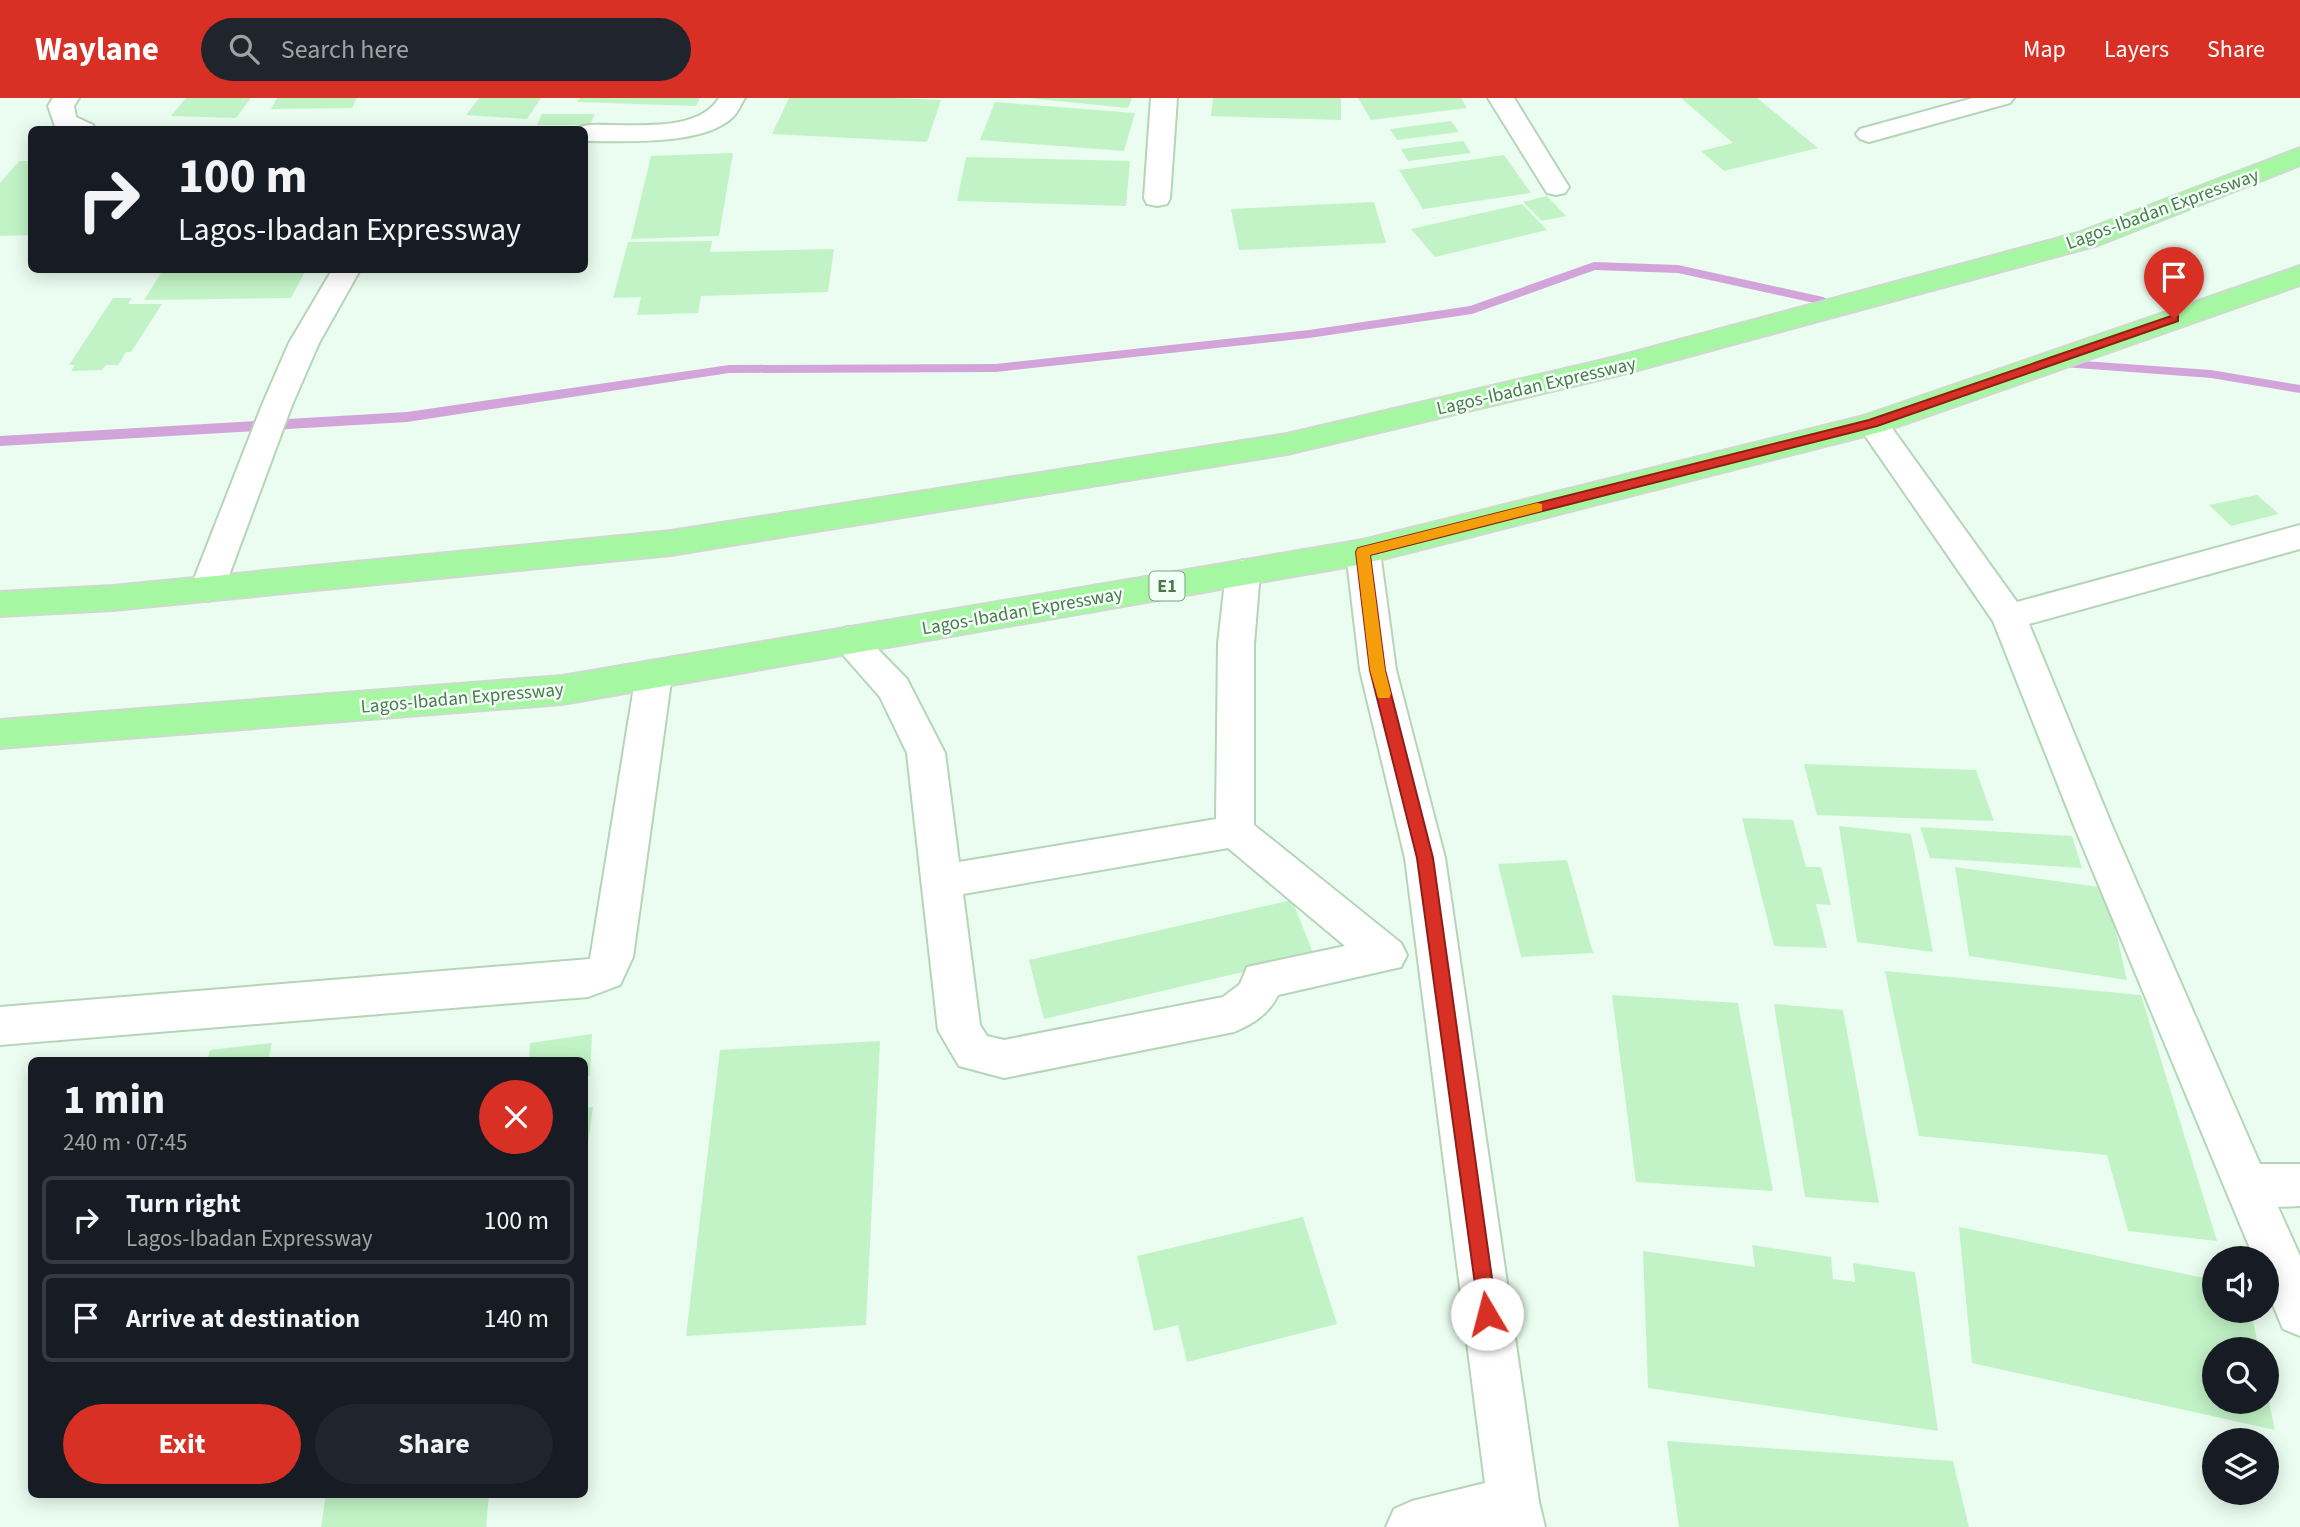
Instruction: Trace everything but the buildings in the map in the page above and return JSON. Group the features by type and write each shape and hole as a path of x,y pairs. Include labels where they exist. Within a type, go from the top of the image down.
{"highway":[{"name":"Lagos-Ibadan Expressway","path":"0,604 113,598 671,543 1287,444 1619,366 2088,239 2300,156"},
{"name":"Lagos-Ibadan Expressway","path":"0,734 562,690 1363,552 1872,424 2300,275"}],"street":[{"path":"65,98 61,106 64,121 75,126"},
{"path":"588,133 693,129 713,120 730,106 732,98"},
{"path":"1157,198 1164,98"},
{"path":"1501,98 1556,187"},
{"path":"1869,134 2001,98"},
{"path":"207,589 277,405 304,343 344,273"},
{"path":"1872,424 2010,617 2094,828 2300,1312"},
{"path":"2010,617 2165,572 2300,537"},
{"path":"1363,552 1378,670 1425,858 1516,1514 1412,1527"},
{"path":"1235,831 1236,644 1243,572"},
{"path":"848,640 894,689 926,753 959,1030 974,1052 1004,1059 1234,1013 1257,995 1262,980 1386,955 1235,831 942,881"},
{"path":"0,1027 588,979 605,972 612,957 654,674"},
{"path":"2248,1186 2300,1185"}],"waterway":[{"path":"0,441 407,417 729,369 996,368 1309,334 1472,310 1594,266 1678,269 1823,301"},
{"path":"2069,364 2211,374 2300,389"}],"slow traffic":[{"path":"1383,694 1363,552 1537,508"}],"route":[{"path":"1487,1314 1425,858 1378,670 1363,552 1872,424 2174,319"}]}
